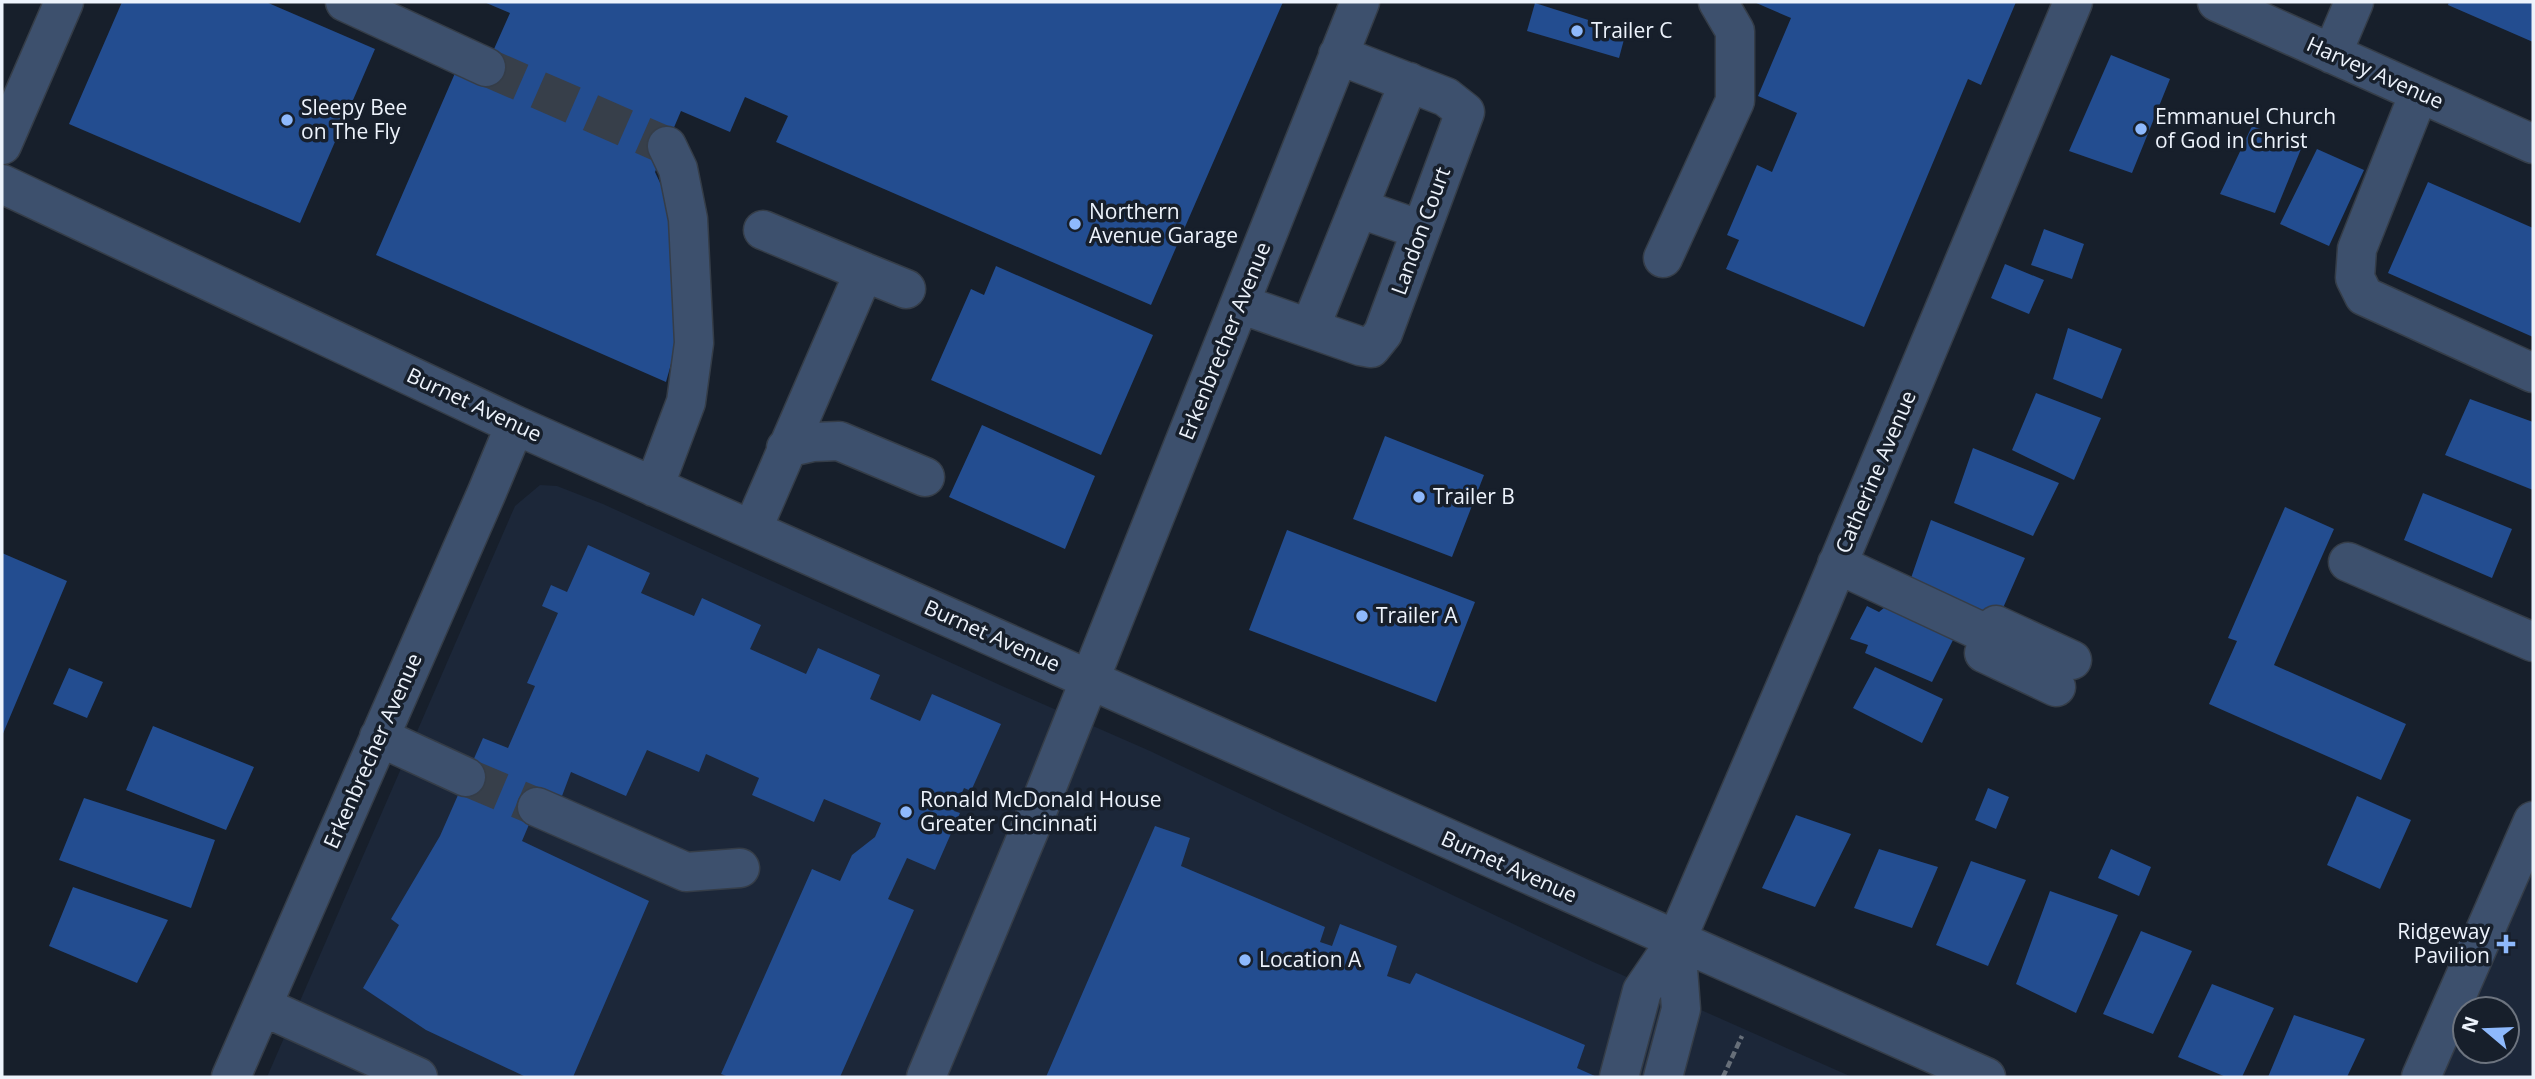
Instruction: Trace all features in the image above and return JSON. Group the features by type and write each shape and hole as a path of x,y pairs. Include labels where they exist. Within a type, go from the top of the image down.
{"street":[{"path":"2,145 64,2"},
{"path":"345,2 486,67"},
{"name":"Erkenbrecher Avenue","path":"926,1077 1037,812 1360,2"},
{"path":"1663,258 1735,101 1735,31 1718,2"},
{"name":"Catherine Avenue","path":"1619,1077 1642,991 1676,941 2073,2"},
{"name":"Harvey Avenue","path":"2217,2 2533,144"},
{"path":"2332,54 2354,2"},
{"name":"Landon Court","path":"1240,304 1310,328 1380,360 1383,333 1465,112 1446,97 1338,55"},
{"path":"1310,328 1409,82"},
{"path":"2419,93 2357,249 2356,278 2364,296 2533,373"},
{"path":"654,487 686,402 694,343 688,219 678,169 667,146"},
{"name":"Burnet Avenue","path":"2,184 514,425 1986,1077"},
{"path":"1358,208 1421,230"},
{"path":"763,230 906,289"},
{"path":"752,530 864,272"},
{"name":"Erkenbrecher Avenue","path":"231,1077 514,425"},
{"path":"786,448 813,442 839,441 925,477"},
{"path":"2348,562 2533,642"},
{"path":"1837,564 1991,636 1984,653 2064,673"},
{"path":"379,737 466,777"},
{"path":"537,807 686,872 740,867"},
{"path":"2421,1077 2533,821"},
{"name":"Catherine Avenue","path":"1663,1077 1681,1009 1676,941"},
{"path":"262,1006 418,1077"}],"path":[{"path":"1723,1077 1742,1036"}],"shaded area":[{"path":"540,485 557,486 603,504 1150,751 1593,962 1852,1077 267,1077 515,506"},
{"name":"Ridgeway Pavilion","path":"2533,821 2533,1077 2421,1077 2451,1008 2451,1065 2521,1065 2521,995 2457,995"}],"building":[{"path":"122,2 266,2 375,49 300,223 69,124"},
{"name":"Northern Avenue Garage","path":"484,2 1283,2 1151,305 776,142 788,116 745,97 730,132 681,111 655,172 674,213 679,335 666,382 376,255 462,57 486,67 510,13"},
{"path":"1754,2 2016,2 1981,85 1968,79 1864,327 1726,269 1739,240 1727,235 1757,165 1772,172 1797,113 1758,96 1791,18"},
{"path":"2449,2 2533,2 2533,42 2448,5"},
{"name":"Trailer C","path":"1535,3 1626,32 1619,58 1527,31"},
{"path":"2111,55 2170,79 2132,173 2069,151"},
{"path":"2252,126 2303,144 2275,213 2220,194"},
{"path":"2317,149 2364,170 2329,246 2280,224"},
{"path":"2428,182 2533,228 2533,337 2388,273"},
{"path":"2044,229 2084,244 2072,279 2031,265"},
{"path":"2005,264 2044,280 2029,314 1991,298"},
{"path":"996,266 1153,335 1101,455 931,380 971,289 984,295"},
{"path":"2068,328 2122,349 2102,399 2053,379"},
{"path":"2036,393 2101,418 2074,480 2012,450"},
{"path":"2470,399 2533,422 2533,490 2445,455"},
{"path":"982,425 1095,476 1065,549 949,497"},
{"name":"Trailer B","path":"1385,436 1484,475 1452,557 1353,519"},
{"path":"1973,448 2059,483 2033,536 1954,503"},
{"path":"2423,493 2512,529 2492,578 2404,540"},
{"path":"2285,507 2334,529 2274,665 2406,724 2381,780 2209,704 2237,641 2228,638"},
{"path":"1931,520 2025,558 1999,617 1910,581"},
{"name":"Trailer A","path":"1287,530 1475,602 1436,702 1249,630"},
{"path":"588,545 650,573 641,593 694,616 702,598 761,625 750,649 806,674 818,648 880,675 870,699 920,721 932,694 1001,724 971,791 964,788 954,811 960,813 935,870 907,858 888,899 914,910 840,1077 729,1077 721,1074 812,869 840,881 852,855 875,837 881,823 824,799 814,822 752,795 759,778 706,754 699,772 647,750 626,796 571,772 562,796 544,789 522,841 649,901 573,1077 526,1077 426,1030 363,988 399,925 391,919 440,836 483,738 508,748 535,686 527,683 558,613 542,606 551,585 567,592"},
{"path":"2,553 67,581 2,736"},
{"path":"1867,606 1879,612 1885,607 1954,638 1932,682 1865,653 1868,645 1850,639"},
{"path":"1875,667 1943,699 1922,743 1853,708"},
{"path":"69,668 103,682 87,718 53,704"},
{"path":"153,726 254,767 226,830 126,790"},
{"path":"1988,788 2009,797 1996,829 1975,820"},
{"path":"2357,796 2411,820 2380,889 2327,865"},
{"path":"84,798 215,840 191,908 59,860"},
{"path":"1796,815 1851,834 1815,907 1762,888"},
{"name":"Location A","path":"1155,826 1190,838 1181,866 1325,927 1320,942 1332,946 1340,924 1397,946 1387,976 1410,984 1416,973 1585,1045 1577,1068 1597,1077 1046,1077"},
{"path":"1879,849 1938,867 1912,928 1854,908"},
{"path":"2111,849 2151,867 2139,896 2098,878"},
{"path":"1971,861 2026,880 1988,966 1936,945"},
{"path":"73,887 168,920 137,983 49,946"},
{"path":"2050,891 2118,915 2076,1013 2016,984"},
{"path":"2141,931 2192,951 2153,1034 2103,1014"},
{"path":"2212,984 2274,1008 2242,1077 2226,1077 2178,1057"},
{"path":"2294,1015 2365,1039 2347,1077 2268,1077"}],"tunnel":[{"path":"486,67 667,146"},
{"path":"466,777 537,807"}],"place":[{"name":"Trailer C","path":"1577,31"},
{"name":"Sleepy Bee on The Fly","path":"287,120"},
{"name":"Emmanuel Church of God in Christ","path":"2141,129"},
{"name":"Northern Avenue Garage","path":"1075,224"},
{"name":"Trailer B","path":"1419,497"},
{"name":"Trailer A","path":"1362,616"},
{"name":"Ronald McDonald House Greater Cincinnati","path":"906,812"},
{"name":"Ridgeway Pavilion","path":"2506,944"},
{"name":"Location A","path":"1245,960"}]}
